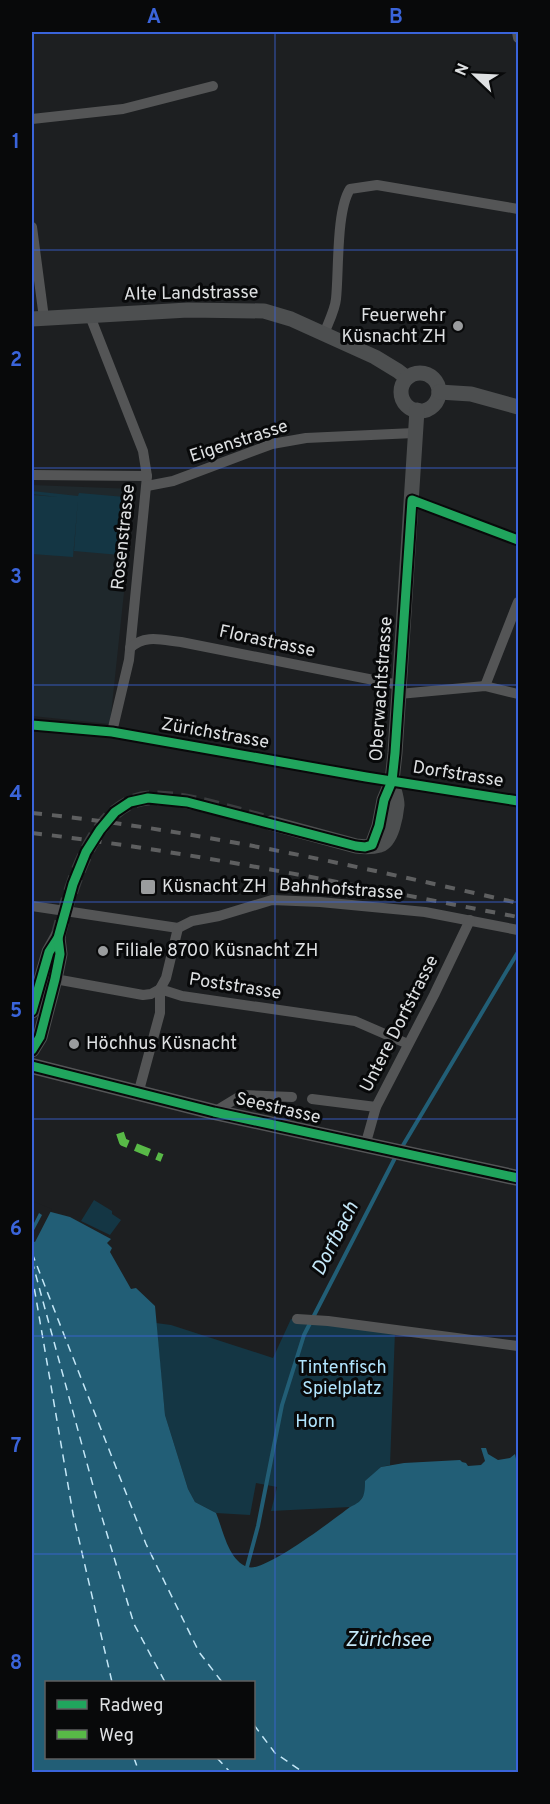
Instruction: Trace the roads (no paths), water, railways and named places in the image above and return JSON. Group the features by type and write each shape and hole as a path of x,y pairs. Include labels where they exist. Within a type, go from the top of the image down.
{"main road":[{"name":"Alte Landstrasse","path":"38,318 188,309 245,310 281,315 375,357 407,378 416,373 427,375 435,381 439,392"},
{"path":"407,378 401,391 402,398 411,408 417,410 430,408 435,404 439,392 471,394 519,407"},
{"name":"Oberwachtstrasse","path":"271,823 365,847 381,845 390,832 397,803 392,781 417,410"},
{"path":"32,1011 42,977 60,954 58,937"},
{"path":"32,1050 40,1037 42,977"},
{"name":"Seestrasse","path":"32,1066 214,1112 519,1178"}],"street":[{"path":"517,32 519,38"},
{"path":"32,119 123,109 213,86"},
{"path":"324,334 336,302 342,219 345,197 350,189 377,185 519,209"},
{"path":"32,226 38,318"},
{"name":"Rosenstrasse","path":"90,316 143,451 147,481 129,660 112,732"},
{"name":"Eigenstrasse","path":"32,475 173,481 272,444 306,438 414,433"},
{"path":"412,501 519,540"},
{"path":"485,686 519,602"},
{"name":"Florastrasse","path":"130,648 137,641 145,639 182,642 399,689 485,686 519,694"},
{"name":"Zürichstrasse","path":"32,725 112,732 392,781"},
{"name":"Dorfstrasse","path":"392,781 519,801"},
{"name":"Bahnhofstrasse","path":"178,928 192,921 219,916 272,900 425,912 518,930"},
{"path":"32,906 178,928 166,978 160,989 160,1013 138,1094"},
{"name":"Untere Dorfstrasse","path":"373,1147 376,1107 470,920"},
{"name":"Poststrasse","path":"42,977 143,995 160,989 182,996 355,1021 408,1044"},
{"path":"214,1112 242,1095 292,1096"},
{"path":"312,1099 376,1107"},
{"path":"297,1319 519,1346"}],"water":[{"name":"Zürichsee","path":"32,1204 70,1217 111,1239 107,1243 112,1248 110,1252 131,1289 136,1288 155,1306 165,1415 188,1489 195,1502 216,1513 231,1551 241,1564 256,1567 268,1562 315,1533 361,1500 365,1481 381,1467 404,1463 460,1460 468,1466 481,1465 485,1461 481,1448 486,1448 488,1454 498,1460 510,1458 515,1454 518,1468 518,1772 32,1772"}],"waterway":[{"name":"Dorfbach","path":"402,1147 518,952"},
{"name":"Dorfbach","path":"247,1567 258,1526 282,1405 304,1335 396,1156"}],"tunnel":[{"path":"58,936 77,874 98,831 112,815 129,803 149,798 178,800 210,806 271,823"}],"railway":[{"path":"32,813 155,829 276,850 518,903"},
{"path":"32,833 215,860 518,917"}],"place":[{"name":"Feuerwehr Küsnacht ZH","path":"458,326"},
{"name":"Küsnacht ZH","path":"148,887"},
{"name":"Filiale 8700 Küsnacht ZH","path":"103,951"},
{"name":"Höchhus Küsnacht","path":"74,1044"}],"park label":[{"name":"Tintenfisch Spielplatz","path":"342,1378"},
{"name":"Horn","path":"315,1422"}]}
